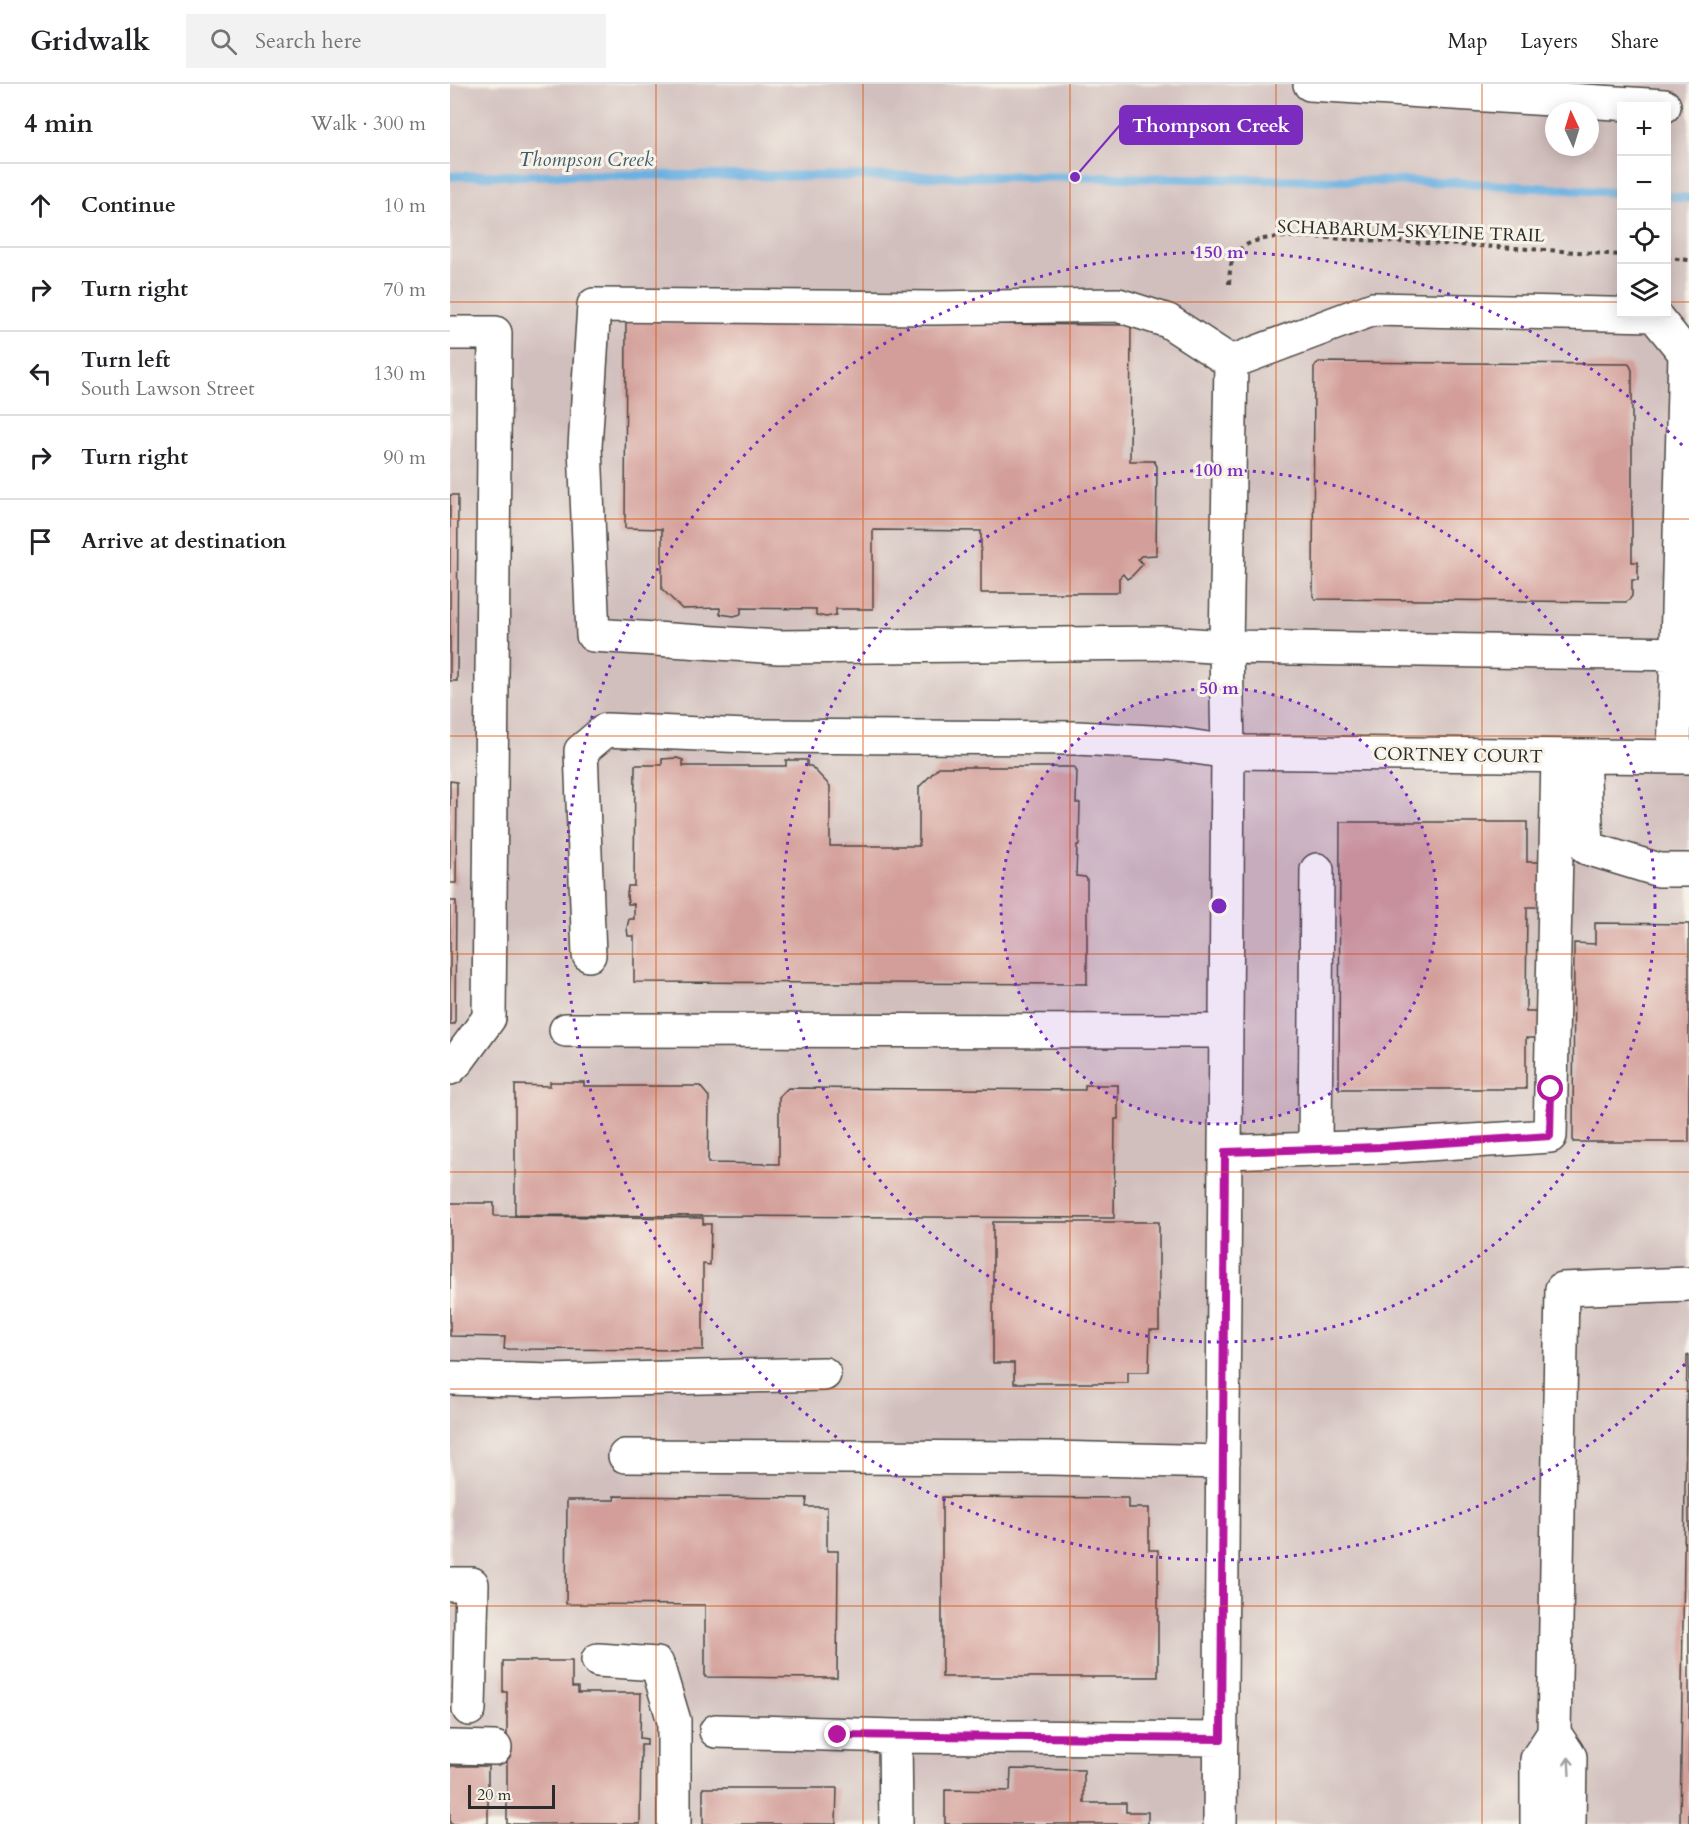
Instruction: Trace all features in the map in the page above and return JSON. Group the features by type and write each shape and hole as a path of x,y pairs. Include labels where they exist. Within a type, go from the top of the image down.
{"street":[{"path":"1330,85 1617,104"},
{"path":"1671,108 1689,109"},
{"path":"1231,362 1168,321 1118,305 933,308 594,305 585,447 593,635 779,648 1153,643 1226,647 1683,654"},
{"path":"1231,362 1373,309 1654,315 1685,353 1682,757"},
{"path":"450,333 495,333 489,1018 450,1068"},
{"path":"1220,1824 1228,752 1226,647 1231,362"},
{"name":"CORTNEY COURT","path":"589,956 581,751 606,730 747,736 1077,738 1169,743 1228,752 1682,757"},
{"path":"1571,756 1587,848 1659,870 1689,870"},
{"path":"1225,1152 1315,1150 1550,1136 1571,756"},
{"path":"1315,1150 1317,870"},
{"path":"566,1030 1226,1031"},
{"path":"1537,1824 1537,1759 1554,1733 1562,1289 1689,1284"},
{"path":"450,1378 550,1381 824,1374"},
{"path":"625,1456 1038,1458 1223,1462"},
{"path":"450,1584 472,1584 469,1709"},
{"path":"598,1660 657,1664 674,1721 674,1824"},
{"path":"716,1731 895,1736 1221,1739"},
{"path":"1554,1733 1570,1757 1569,1824"},
{"path":"895,1736 896,1824"},
{"path":"450,1747 495,1748"}],"path":[{"name":"SCHABARUM-SKYLINE TRAIL","path":"1229,284 1231,262 1236,251 1247,243 1285,237 1441,243 1617,255"},
{"path":"1671,258 1689,260"}],"shaded area":[{"path":"450,84 1689,84 1689,1824 450,1824"}],"building":[{"path":"626,322 1131,325 1130,461 1154,461 1157,466 1156,555 1141,556 1138,559 1143,564 1127,579 1123,574 1119,578 1119,591 1116,593 981,593 981,531 873,530 873,609 836,609 836,615 826,617 816,615 816,609 741,608 741,614 734,616 720,614 720,608 682,609 662,589 662,529 625,528"},
{"path":"1319,362 1629,364 1632,370 1632,562 1638,562 1638,580 1632,580 1632,596 1629,600 1626,602 1315,599 1313,596 1314,367"},
{"path":"450,495 458,495 457,681 450,681"},
{"path":"662,759 683,760 683,766 786,766 786,760 807,760 807,766 811,766 830,786 830,846 919,846 919,787 939,767 1074,767 1077,772 1076,803 1080,803 1076,876 1087,879 1087,984 634,982 634,936 628,936 627,928 629,919 634,919 634,904 628,904 627,895 628,886 634,886 635,765 662,765"},
{"path":"450,781 457,782 456,883 450,883"},
{"path":"1340,822 1527,822 1527,862 1541,862 1541,907 1527,907 1526,1011 1542,1011 1542,1038 1526,1038 1526,1089 1339,1089"},
{"path":"450,901 456,901 455,1024 450,1024"},
{"path":"1595,923 1689,924 1689,1142 1573,1142 1574,943 1595,944"},
{"path":"550,1082 584,1082 584,1086 700,1086 709,1097 708,1163 779,1164 779,1097 788,1088 1085,1090 1085,1085 1118,1085 1118,1119 1115,1119 1114,1218 515,1215 515,1085 550,1086"},
{"path":"450,1203 494,1203 494,1216 703,1218 703,1224 711,1224 710,1265 703,1264 703,1350 504,1349 505,1337 450,1336"},
{"path":"993,1222 1159,1222 1159,1330 1150,1330 1149,1372 1128,1372 1128,1383 1014,1383 1014,1363 993,1363"},
{"path":"1687,1355 1689,1355 1689,1824 1680,1824"},
{"path":"614,1496 807,1498 806,1507 827,1507 827,1551 838,1551 837,1678 705,1677 705,1605 566,1604 567,1500 615,1500"},
{"path":"942,1497 1128,1498 1128,1508 1149,1508 1149,1550 1158,1550 1158,1677 942,1677"},
{"path":"503,1661 572,1661 572,1687 578,1687 578,1693 641,1693 640,1738 647,1739 647,1745 641,1745 640,1824 507,1824 507,1692 503,1692"},
{"path":"450,1766 488,1766 488,1824 450,1824"},
{"path":"1011,1769 1084,1770 1084,1803 1126,1803 1126,1812 1148,1812 1148,1824 945,1824 945,1790 1010,1791"},
{"path":"703,1788 837,1788 836,1824 703,1824"}],"waterway":[{"name":"Thompson Creek","path":"450,176 1075,177 1452,182 1617,193"},
{"name":"Thompson Creek","path":"1671,196 1689,198"}],"place":[{"name":"Thompson Creek","path":"1075,177"}],"route":[{"path":"838,1735 1221,1739 1225,1152 1380,1147 1550,1136 1551,1089"}]}
